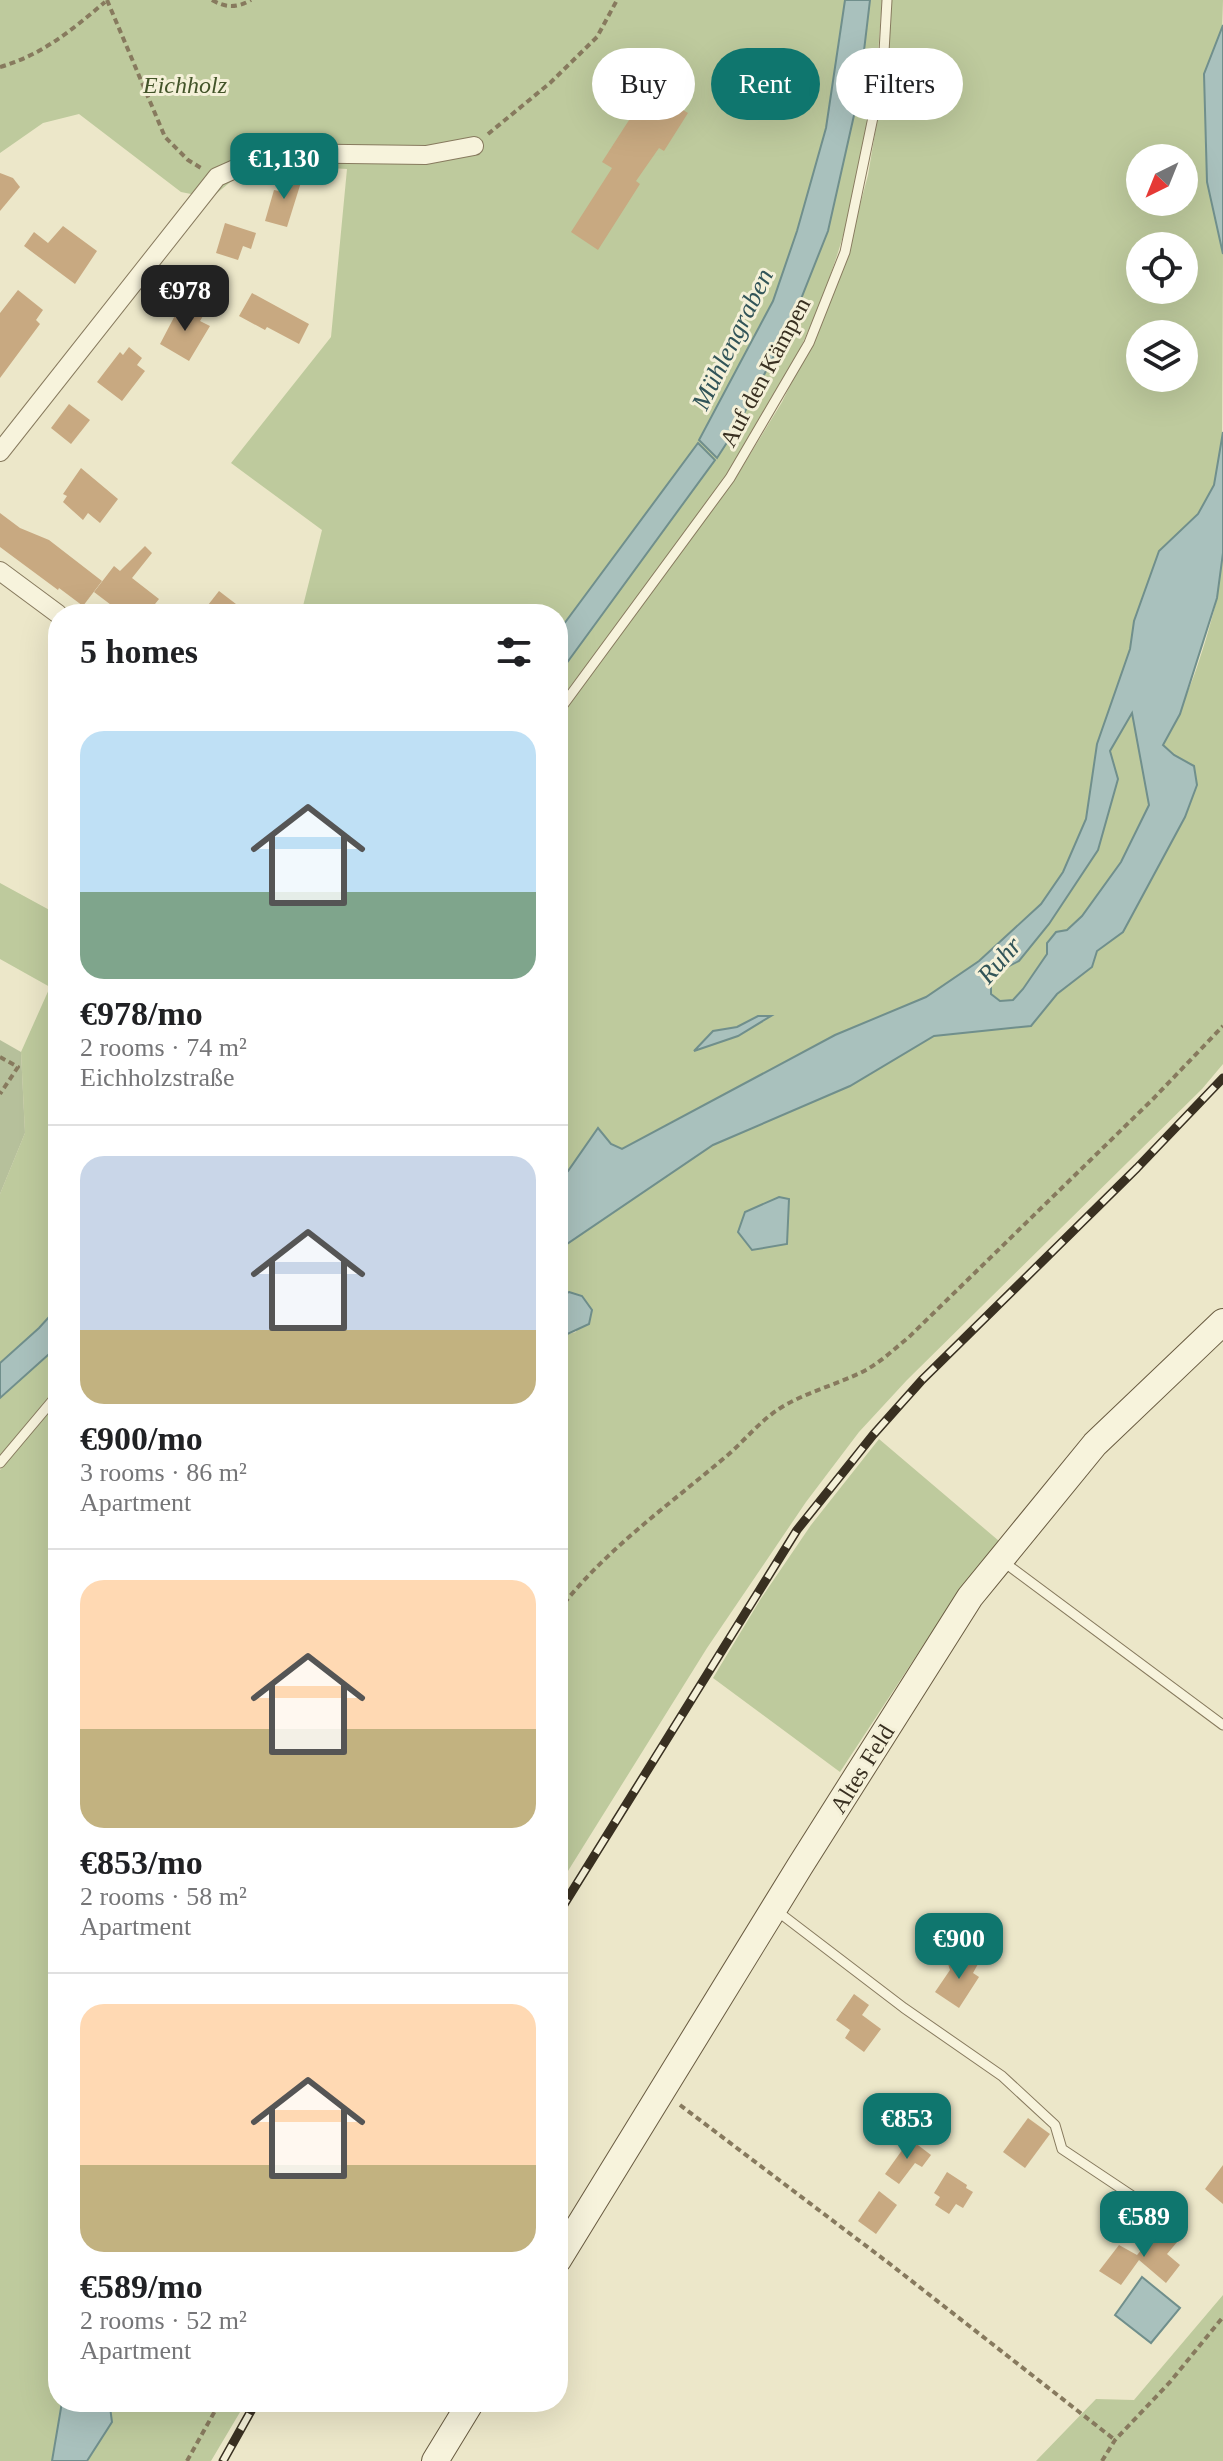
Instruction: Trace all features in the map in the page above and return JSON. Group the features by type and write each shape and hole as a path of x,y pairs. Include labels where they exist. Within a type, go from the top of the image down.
{"main road":[{"name":"Altes Feld","path":"568,2244 970,1597 1095,1444 1223,1322"},
{"path":"435,2461 465,2412"}],"street":[{"path":"0,452 217,177 271,153 426,155 474,146"},
{"path":"0,571 48,607"}],"lane":[{"name":"Auf den Kämpen","path":"568,698 730,478 809,343 845,252 883,69 887,0"},
{"path":"0,1463 48,1406"},
{"path":"1000,1560 1223,1725"},
{"path":"774,1909 904,2008 1002,2076 1055,2125 1062,2149 1149,2207"}],"path":[{"path":"0,67 35,55 62,39 106,0 165,137 188,160 217,177"},
{"path":"212,0 222,6 240,7 251,0"},
{"path":"474,146 550,83 597,37 617,0"},
{"path":"568,1599 619,1544 724,1458 769,1415 807,1394 878,1363 909,1337 1153,1099 1223,1026"},
{"path":"0,1057 18,1067 0,1094"},
{"path":"662,2091 1115,2440"},
{"path":"1102,2461 1115,2440 1170,2382 1223,2317"},
{"path":"187,2461 214,2412"}],"green space":[{"name":"Eichholz","path":"0,0 845,0 826,128 797,231 773,301 699,440 737,427 793,319 828,231 853,120 870,120 860,171 837,255 806,336 781,385 754,433 691,526 568,690 568,661 715,460 698,443 568,618 568,604 304,604 322,530 231,463 331,337 347,169 262,164 234,179 211,198 181,192 79,114 43,123 0,153"},
{"path":"870,0 882,0 879,48 864,48"},
{"path":"892,0 1223,0 1222,30 1204,74 1207,182 1223,254 1222,445 1214,485 1198,514 1159,551 1097,744 1086,819 1063,872 1041,904 979,961 926,997 835,1035 621,1149 611,1144 598,1129 568,1171 568,704 735,479 782,402 816,333 846,257 868,175 877,120 963,120 963,48 888,48"},
{"path":"1223,553 1223,1064 1202,1089 907,1380 859,1432 806,1502 707,1648 568,1871 568,1334 576,1332 582,1296 568,1293 568,1243 713,1145 850,1086 934,1036 1031,1026 1057,994 1092,967 1097,951 1123,932 1194,766 1162,745 1180,711 1200,658 1216,603"},
{"path":"1132,712 1149,805 1121,862 1082,916 1067,930 1056,932 1047,942 1047,954 1013,1000 1000,1002 991,994 991,981 1001,970 1019,961 1049,924 1098,850 1118,779 1110,751"},
{"path":"0,883 48,909 48,986 0,959"},
{"path":"48,991 48,1318 0,1363 0,1194 25,1133 21,1052"},
{"path":"0,1040 21,1052 25,1133 0,1194"},
{"path":"48,1355 48,1398 0,1457 0,1398"},
{"path":"48,1411 48,2412 60,2412 52,2461 0,2461 0,1470"},
{"path":"879,1439 999,1541 926,1641 840,1772 713,1678 760,1600 811,1525"},
{"path":"1223,2295 1223,2461 1036,2461 1096,2399 1134,2400"},
{"path":"111,2412 240,2412 211,2461 87,2461 112,2422"}],"water":[{"path":"845,0 870,0 864,48 838,48"},
{"path":"1223,25 1223,254 1207,182 1204,74"},
{"path":"836,61 836,120 853,120 828,231 793,319 737,427 717,458 699,440 773,301 797,231 826,128"},
{"name":"Ruhr","path":"1223,432 1223,553 1217,598 1180,714 1163,745 1194,766 1197,785 1185,817 1123,932 1097,951 1092,967 1057,994 1031,1026 934,1036 850,1086 713,1145 568,1243 568,1171 598,1128 611,1144 622,1149 835,1035 926,997 979,961 1041,904 1063,872 1086,819 1097,744 1159,551 1198,514 1214,485","holes":["1132,713 1149,805 1121,862 1082,916 1067,930 1056,932 1047,943 1047,954 1013,1000 1000,1001 991,994 991,981 1001,970 1019,961 1049,924 1098,850 1118,779 1110,751"]},
{"path":"698,443 715,460 568,661 568,618"},
{"path":"758,1016 771,1016 738,1036 694,1051 713,1031 737,1027"},
{"path":"779,1197 789,1199 787,1244 752,1250 738,1232 745,1212"},
{"path":"568,1293 582,1296 592,1310 589,1324 568,1334"},
{"path":"48,1318 48,1355 0,1398 0,1363"},
{"path":"1142,2277 1180,2308 1151,2343 1115,2315"},
{"path":"60,2412 111,2412 112,2422 87,2461 52,2461"}],"building":[{"path":"629,120 684,120 664,151 659,148 636,181 640,184 598,250 571,232 612,168 602,162"},
{"path":"0,173 13,178 20,187 0,211"},
{"path":"284,174 302,179 287,227 265,221 274,190 279,191"},
{"path":"225,223 256,233 251,249 243,246 238,260 216,253"},
{"path":"63,226 97,251 75,284 24,246 34,232 48,243"},
{"path":"193,268 200,268 212,276 200,292 184,280"},
{"path":"18,290 43,310 36,320 40,324 0,378 0,313"},
{"path":"252,293 309,324 299,344 239,316"},
{"path":"181,304 203,316 200,321 210,326 189,361 160,344"},
{"path":"129,347 142,358 137,365 145,371 122,401 97,382 120,352 123,355"},
{"path":"69,404 90,420 71,444 51,428"},
{"path":"81,468 118,499 100,523 88,513 83,520 63,502 67,496 63,494"},
{"path":"0,513 20,528 49,540 102,581 85,604 80,604 0,547"},
{"path":"145,546 152,553 132,578 159,599 155,604 110,604 94,592 114,566 120,571"},
{"path":"219,591 236,604 209,604"},
{"path":"961,1953 978,1964 973,1973 979,1977 959,2008 935,1992 950,1970 948,1964 955,1962"},
{"path":"854,1994 869,2005 862,2015 881,2029 864,2052 845,2038 850,2030 836,2020"},
{"path":"1028,2118 1050,2134 1025,2168 1003,2152"},
{"path":"910,2139 931,2155 922,2167 915,2163 899,2184 885,2174"},
{"path":"1223,2165 1223,2204 1205,2189"},
{"path":"947,2172 973,2192 963,2208 956,2204 949,2214 935,2205 940,2197 934,2193"},
{"path":"879,2191 897,2205 876,2234 858,2221"},
{"path":"1162,2226 1178,2241 1167,2254 1180,2265 1166,2283 1139,2260 1121,2285 1099,2271 1119,2245 1137,2255"}],"railway":[{"path":"568,1898 797,1530 873,1435 922,1380 1137,1168 1223,1078"},
{"path":"223,2461 250,2412"}],"water label":[{"name":"Mühlengraben","path":"732,339"}]}
